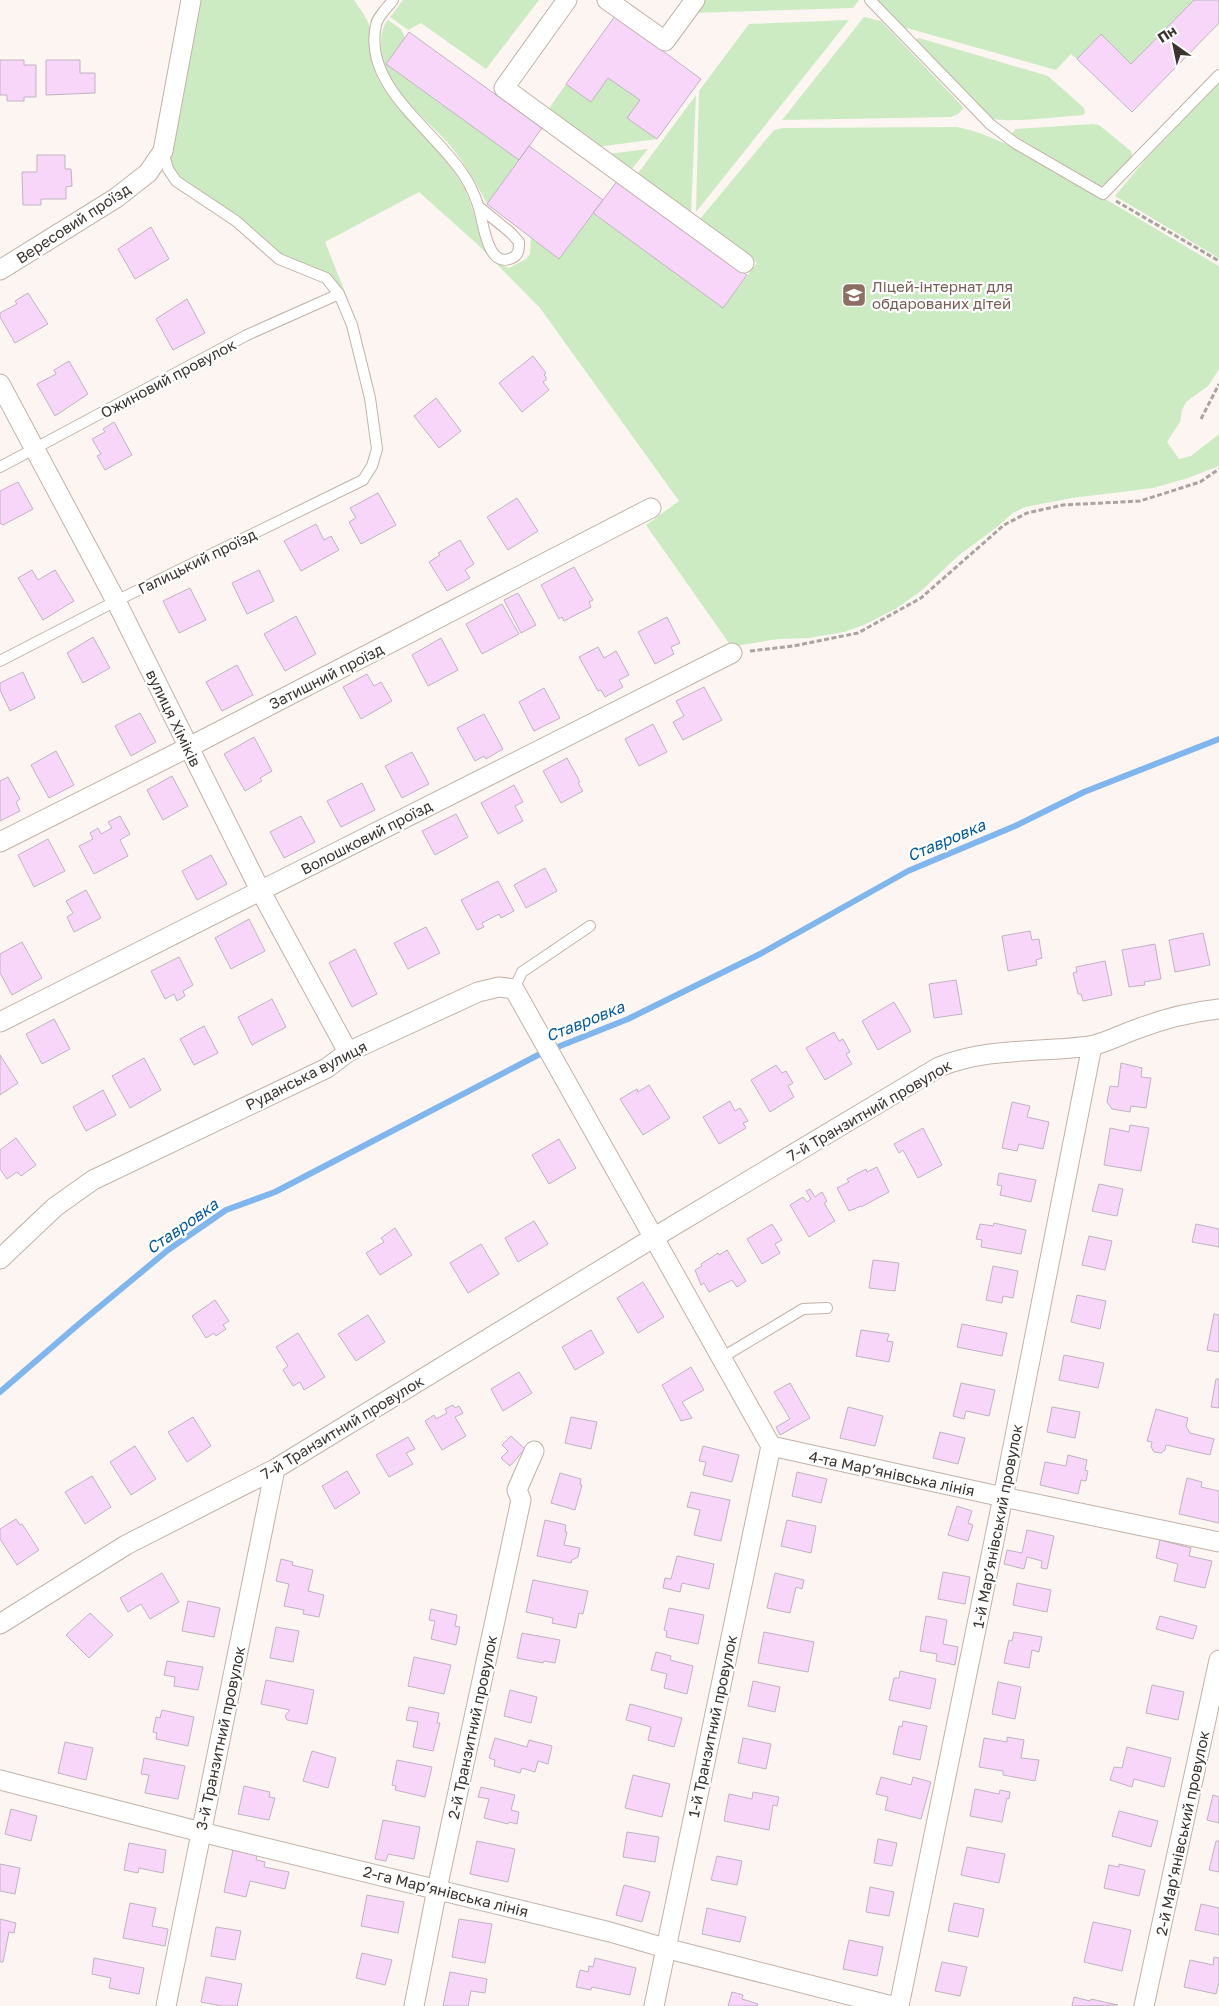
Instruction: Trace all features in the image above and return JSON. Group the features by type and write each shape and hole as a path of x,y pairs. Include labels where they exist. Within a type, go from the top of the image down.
{"street":[{"path":"163,151 191,0"},
{"path":"567,0 504,88 744,263"},
{"path":"607,0 665,41 694,0"},
{"name":"Вересовий проїзд","path":"0,270 116,198 148,173 163,151"},
{"name":"вулиця Хіміків","path":"0,384 116,601 260,890 348,1052"},
{"name":"Затишний проїзд","path":"0,842 189,747 651,508"},
{"name":"Волошковий проїзд","path":"0,1022 732,653"},
{"name":"Руданська вулиця","path":"0,1259 55,1207 94,1180 327,1068 348,1052 478,992 499,987 514,989"},
{"path":"514,989 771,1446"},
{"name":"7-й Транзитний провулок","path":"0,1624 126,1545 275,1469 653,1238 939,1067 959,1059 981,1054 1092,1046 1154,1023 1202,1011 1219,1010"},
{"name":"1-й Марʼянівський провулок","path":"899,2006 1004,1497 1092,1046"},
{"name":"4-та Марʼянівська лінія","path":"771,1446 1219,1542"},
{"name":"1-й Транзитний провулок","path":"654,2006 771,1446"},
{"name":"2-й Транзитний провулок","path":"414,2006 436,1889 521,1500 517,1490 534,1451"},
{"name":"3-й Транзитний провулок","path":"166,2006 275,1469"},
{"name":"2-й Марʼянівський провулок","path":"1144,2006 1219,1660"},
{"name":"2-га Марʼянівська лінія","path":"0,1780 201,1832 610,1932 665,1948 892,2006"}],"lane":[{"path":"393,0 376,23 374,43 378,64 396,98 432,135 466,178 478,206 489,248 499,257 508,260 515,257 519,251 519,242 478,206"},
{"path":"870,0 990,124 1015,143 1104,193 1219,75"},
{"path":"163,151 168,169 176,181 236,221 278,259 304,271 326,278 339,294"},
{"name":"Галицький проїзд","path":"0,661 116,601 363,480 372,466 377,449 370,398 354,334 339,294"},
{"name":"Ожиновий провулок","path":"0,467 35,450 247,335 339,294"},
{"path":"514,989 522,972 590,926"},
{"path":"721,1358 803,1309 827,1308"}],"path":[{"path":"1104,193 1219,261"},
{"path":"1201,419 1219,384"},
{"path":"732,653 793,646 858,633 921,598 1004,525 1027,513 1063,505 1140,501 1200,482 1219,469"}],"green space":[{"path":"201,0 354,0 366,18 371,30 371,57 379,81 399,109 455,173 469,198 485,245 499,263 509,268 526,259 530,254 531,238 559,259 593,213 723,308 757,263 700,219 774,130 783,128 957,127 995,139 1075,182 1219,266 1219,369 1208,386 1186,402 1182,410 1180,422 1167,442 1179,459 1191,456 1219,434 1219,466 1188,478 1153,488 1072,498 1025,507 1013,513 958,556 921,591 897,608 864,625 844,632 809,638 778,639 735,646 729,643 646,525 679,501 540,308 476,243 419,192 325,242 349,302 328,273 299,265 275,252 253,229 177,174 171,164 170,153 180,116"},
{"path":"403,0 539,0 486,69 421,23 408,30 390,17"},
{"path":"701,0 859,0 853,8 692,13"},
{"path":"878,0 1194,0 1131,64 1101,34 1077,59 1071,54 1056,70 903,27"},
{"path":"864,17 881,21 964,108 958,114 951,117 782,120"},
{"path":"388,20 401,29 405,38 386,64 519,160 487,204 479,188 454,150 405,99 388,75 383,61 381,38 384,26"},
{"path":"849,20 696,212 699,91 749,24"},
{"path":"919,38 1048,76 1084,108 1085,113 1083,115 1022,120 998,120 991,118 917,43"},
{"path":"608,78 640,100 628,118 657,139 597,147 548,110 566,84 591,102"},
{"path":"1219,82 1219,258 1115,196 1145,160"},
{"path":"696,95 691,214 636,176"},
{"path":"1099,125 1131,151 1133,159 1106,185 1100,186 1012,134 1015,129"},
{"path":"648,149 630,171 608,154"}],"building":[{"path":"1194,0 1219,0 1219,23 1132,112 1077,59 1101,34 1131,64"},
{"path":"615,16 701,79 657,139 627,118 640,100 608,78 591,102 566,84"},
{"path":"409,32 542,128 519,160 386,64"},
{"path":"0,60 24,60 24,65 36,65 36,97 24,97 24,101 7,101 7,95 0,95"},
{"path":"46,60 80,60 80,73 95,73 95,93 46,95"},
{"path":"529,146 603,200 559,259 487,204"},
{"path":"37,155 65,155 65,169 71,169 72,186 66,187 66,199 41,199 41,205 23,205 22,172 37,172"},
{"path":"618,180 747,275 723,308 593,213"},
{"path":"151,227 169,259 135,279 118,249"},
{"path":"28,293 48,324 15,343 0,317 0,313 17,304 15,301"},
{"path":"187,299 205,333 173,350 156,319"},
{"path":"533,356 546,373 544,375 546,380 543,382 549,390 522,412 499,383"},
{"path":"69,361 88,394 55,416 37,384 56,374 54,370"},
{"path":"436,398 461,431 439,448 414,416"},
{"path":"114,422 132,455 105,470 97,456 101,454 92,439 105,432 103,429"},
{"path":"18,482 33,509 3,525 0,523 0,491"},
{"path":"378,493 396,525 361,544 349,522 356,518 350,508"},
{"path":"517,498 538,531 508,550 487,517"},
{"path":"316,524 324,540 331,536 339,550 301,571 284,541"},
{"path":"460,540 474,564 465,570 470,578 447,591 429,562 440,555 438,553"},
{"path":"574,567 593,600 589,602 591,607 564,621 562,617 559,619 541,585"},
{"path":"32,570 38,580 55,570 74,601 43,620 18,578"},
{"path":"259,570 274,601 247,614 232,583"},
{"path":"190,588 206,620 179,633 163,601"},
{"path":"518,593 536,625 521,633 504,600"},
{"path":"502,604 519,634 482,654 466,624"},
{"path":"296,616 316,654 285,671 264,634"},
{"path":"667,617 680,643 671,647 674,654 655,664 638,632"},
{"path":"93,637 110,668 83,683 67,653"},
{"path":"441,638 458,670 428,686 412,655"},
{"path":"598,647 604,658 616,651 629,675 619,680 623,687 605,697 601,690 598,691 579,657"},
{"path":"237,665 253,695 222,711 206,682"},
{"path":"23,672 35,698 10,711 0,690 0,683"},
{"path":"367,674 374,686 381,682 392,701 361,719 343,687"},
{"path":"704,687 722,720 683,740 673,722 684,716 676,701"},
{"path":"544,688 560,718 534,731 519,702"},
{"path":"140,713 156,742 131,756 115,726"},
{"path":"484,714 503,749 486,759 484,756 475,761 457,728"},
{"path":"653,724 667,752 639,766 625,739"},
{"path":"254,737 272,771 260,778 262,781 245,791 224,754"},
{"path":"56,751 74,785 49,798 31,765"},
{"path":"412,752 429,784 402,798 385,766"},
{"path":"567,758 583,791 561,803 543,771"},
{"path":"172,776 188,806 163,820 147,790"},
{"path":"8,777 20,799 16,802 20,811 0,821 0,781"},
{"path":"362,783 375,810 341,827 327,801"},
{"path":"514,785 523,802 515,806 523,821 498,834 481,803"},
{"path":"456,814 468,837 435,855 422,831"},
{"path":"120,816 130,834 120,840 128,856 94,874 79,846 93,839 90,833 98,828 101,834 112,828 108,822"},
{"path":"301,816 315,842 284,858 270,832"},
{"path":"48,839 65,871 34,887 18,855"},
{"path":"211,855 227,884 197,900 182,871"},
{"path":"545,868 557,891 526,908 514,885"},
{"path":"498,881 514,911 501,918 499,914 482,923 484,927 477,930 461,900"},
{"path":"86,890 101,918 74,932 67,917 73,913 66,901"},
{"path":"249,919 265,951 231,969 215,938"},
{"path":"426,927 440,953 408,969 394,943"},
{"path":"1030,931 1032,940 1039,939 1042,958 1036,960 1037,965 1008,971 1002,936"},
{"path":"1203,933 1210,965 1175,972 1169,940"},
{"path":"22,942 42,978 12,995 0,973 0,954"},
{"path":"1155,944 1161,979 1144,982 1145,985 1129,987 1122,950"},
{"path":"355,949 377,994 352,1007 329,963"},
{"path":"179,957 193,985 183,991 185,996 177,1001 174,994 165,999 151,971"},
{"path":"1105,961 1112,995 1083,1001 1081,994 1078,994 1073,973 1077,972 1076,967"},
{"path":"956,980 962,1014 934,1018 929,984"},
{"path":"272,999 286,1027 252,1045 238,1017"},
{"path":"894,1002 911,1031 878,1050 862,1021"},
{"path":"54,1019 70,1049 42,1064 26,1034"},
{"path":"204,1026 218,1053 194,1065 180,1039"},
{"path":"834,1032 839,1041 843,1039 850,1052 846,1054 852,1064 825,1080 806,1048"},
{"path":"0,1055 18,1083 0,1095"},
{"path":"144,1058 161,1090 130,1108 112,1076"},
{"path":"1121,1063 1142,1068 1141,1077 1151,1078 1146,1108 1131,1106 1130,1112 1112,1109 1107,1102 1110,1086 1118,1087"},
{"path":"776,1065 782,1073 786,1071 793,1083 788,1086 794,1097 770,1112 751,1080"},
{"path":"649,1085 670,1118 643,1135 620,1099 637,1089 638,1092"},
{"path":"103,1090 116,1115 86,1131 73,1107"},
{"path":"730,1101 735,1111 740,1108 748,1121 743,1123 746,1128 719,1144 703,1117"},
{"path":"1012,1102 1030,1106 1027,1117 1049,1122 1043,1149 1019,1144 1017,1151 1002,1148"},
{"path":"1130,1125 1149,1128 1141,1171 1104,1165 1110,1128 1129,1132"},
{"path":"923,1128 942,1165 918,1178 903,1150 899,1153 894,1144"},
{"path":"16,1138 36,1165 21,1176 17,1172 7,1179 0,1169 0,1150"},
{"path":"559,1139 576,1168 549,1184 532,1155"},
{"path":"877,1167 889,1192 861,1207 849,1211 837,1188 849,1182 847,1179 866,1169 867,1172"},
{"path":"999,1173 1036,1180 1031,1202 1000,1195 1002,1186 997,1185"},
{"path":"1099,1184 1123,1189 1117,1216 1092,1211"},
{"path":"810,1189 815,1197 822,1192 827,1201 824,1203 835,1221 809,1237 790,1205 803,1197 807,1202 811,1199 806,1191"},
{"path":"534,1221 548,1244 518,1262 505,1238"},
{"path":"994,1223 1026,1230 1021,1254 981,1247 982,1240 976,1239 980,1224 993,1226"},
{"path":"772,1224 782,1240 775,1244 780,1253 762,1264 747,1239"},
{"path":"1196,1224 1219,1229 1219,1247 1192,1242"},
{"path":"395,1228 412,1255 380,1275 366,1253 384,1242 381,1238"},
{"path":"1089,1236 1112,1241 1105,1270 1082,1265"},
{"path":"481,1244 499,1274 468,1293 450,1263"},
{"path":"727,1250 746,1281 737,1287 732,1280 709,1292 704,1283 701,1285 695,1270 718,1253 719,1255"},
{"path":"873,1260 899,1263 895,1291 869,1288"},
{"path":"993,1266 1018,1271 1013,1298 1003,1296 1002,1303 986,1300"},
{"path":"643,1282 664,1317 638,1333 617,1298"},
{"path":"1077,1295 1106,1301 1100,1329 1071,1322"},
{"path":"215,1300 229,1321 223,1325 226,1329 216,1336 214,1333 206,1338 192,1316"},
{"path":"1214,1314 1219,1315 1219,1352 1207,1350"},
{"path":"368,1315 385,1342 356,1361 338,1334"},
{"path":"962,1324 1007,1333 1002,1356 957,1347"},
{"path":"591,1330 604,1353 575,1370 562,1347"},
{"path":"861,1330 889,1334 887,1341 893,1342 889,1362 856,1356"},
{"path":"298,1333 325,1377 304,1390 300,1382 293,1386 283,1370 288,1366 276,1347"},
{"path":"1064,1355 1104,1363 1098,1388 1059,1380"},
{"path":"691,1367 704,1390 682,1402 692,1418 681,1421 662,1385"},
{"path":"519,1372 532,1393 503,1411 491,1389"},
{"path":"1216,1379 1219,1379 1219,1408 1211,1407"},
{"path":"790,1383 810,1418 780,1435 776,1427 790,1419 774,1392"},
{"path":"961,1383 995,1390 989,1416 966,1411 964,1419 953,1416"},
{"path":"453,1405 455,1408 459,1406 463,1413 455,1417 466,1436 442,1450 425,1421 434,1415 436,1419 447,1413 445,1409"},
{"path":"848,1407 883,1416 875,1446 840,1438"},
{"path":"1052,1407 1080,1412 1075,1438 1047,1432"},
{"path":"1156,1409 1188,1418 1186,1426 1190,1433 1214,1439 1210,1455 1166,1445 1165,1450 1161,1453 1154,1452 1151,1447 1152,1442 1147,1441"},
{"path":"193,1417 211,1446 187,1462 168,1432"},
{"path":"571,1417 597,1422 591,1449 565,1443"},
{"path":"940,1432 965,1438 958,1464 933,1458"},
{"path":"511,1436 525,1449 510,1466 501,1458 508,1451 502,1445"},
{"path":"408,1437 415,1449 406,1453 413,1464 389,1477 376,1455"},
{"path":"135,1446 156,1479 131,1495 110,1462"},
{"path":"703,1446 739,1455 732,1482 703,1475 706,1462 699,1461"},
{"path":"1068,1455 1087,1460 1085,1470 1088,1471 1086,1481 1081,1480 1078,1494 1040,1485 1045,1462 1066,1466"},
{"path":"347,1471 360,1493 335,1509 322,1486"},
{"path":"797,1472 827,1479 821,1503 792,1496"},
{"path":"560,1473 581,1479 580,1485 582,1485 575,1510 551,1503"},
{"path":"92,1476 111,1507 85,1524 65,1492"},
{"path":"1187,1478 1202,1482 1201,1487 1219,1491 1219,1523 1179,1514"},
{"path":"691,1492 730,1500 721,1541 694,1535 700,1510 687,1507"},
{"path":"957,1506 972,1511 968,1523 973,1525 968,1541 948,1535"},
{"path":"16,1519 20,1525 22,1524 39,1550 17,1565 0,1539 0,1529"},
{"path":"545,1520 566,1525 565,1532 567,1532 564,1545 580,1548 578,1557 572,1560 571,1563 537,1556"},
{"path":"787,1520 816,1526 811,1553 781,1546"},
{"path":"1027,1530 1054,1536 1047,1569 1041,1568 1042,1561 1027,1557 1024,1569 1004,1564 1007,1550 1022,1553"},
{"path":"1160,1540 1191,1548 1189,1556 1212,1561 1205,1588 1174,1581 1178,1564 1156,1558"},
{"path":"677,1556 714,1564 709,1589 682,1583 680,1592 663,1588 665,1578 671,1579"},
{"path":"281,1559 293,1562 292,1565 313,1570 308,1591 324,1595 319,1617 303,1614 304,1610 284,1606 289,1584 276,1581"},
{"path":"943,1572 970,1577 965,1604 938,1599"},
{"path":"162,1573 179,1602 150,1619 141,1604 128,1612 120,1598"},
{"path":"775,1573 804,1580 802,1589 796,1587 790,1613 767,1608"},
{"path":"533,1580 588,1591 583,1614 579,1613 576,1628 552,1623 553,1618 526,1612"},
{"path":"1017,1583 1051,1590 1047,1612 1013,1605"},
{"path":"188,1601 220,1608 214,1637 182,1631"},
{"path":"669,1608 704,1615 698,1644 666,1637 667,1631 664,1630"},
{"path":"431,1609 457,1615 455,1626 460,1627 456,1645 431,1639 435,1621 429,1620"},
{"path":"90,1613 113,1635 89,1658 66,1635"},
{"path":"926,1616 947,1620 943,1644 958,1647 955,1665 936,1661 937,1654 920,1651"},
{"path":"1160,1616 1197,1626 1193,1639 1156,1629"},
{"path":"276,1627 299,1631 293,1662 270,1658"},
{"path":"764,1632 814,1642 808,1672 758,1663"},
{"path":"1014,1632 1042,1637 1039,1652 1032,1650 1029,1668 1004,1663 1009,1640 1012,1641"},
{"path":"522,1633 560,1640 555,1663 544,1661 543,1663 517,1658"},
{"path":"656,1652 671,1656 670,1660 693,1666 687,1694 664,1688 667,1674 651,1670"},
{"path":"414,1657 451,1665 444,1694 408,1686"},
{"path":"167,1661 203,1667 198,1690 174,1686 175,1677 164,1675"},
{"path":"900,1671 936,1679 930,1709 889,1700 894,1678 899,1678"},
{"path":"266,1680 314,1690 307,1724 287,1720 285,1716 290,1710 261,1704"},
{"path":"753,1681 780,1687 775,1712 748,1706"},
{"path":"998,1682 1021,1687 1015,1719 992,1714"},
{"path":"1152,1685 1184,1692 1178,1720 1146,1713"},
{"path":"510,1690 537,1697 531,1723 504,1716"},
{"path":"630,1704 682,1718 674,1747 648,1740 651,1727 626,1720"},
{"path":"409,1707 439,1713 437,1723 440,1723 433,1751 413,1747 418,1722 406,1720"},
{"path":"162,1710 194,1717 188,1746 156,1739 157,1733 153,1732 156,1717 160,1718"},
{"path":"903,1721 927,1726 920,1760 893,1754 899,1726 902,1727"},
{"path":"1007,1737 1024,1740 1021,1758 1039,1760 1035,1781 1003,1775 1003,1771 979,1767 984,1738 1007,1742"},
{"path":"495,1738 527,1747 529,1740 552,1746 548,1764 538,1761 535,1772 522,1768 520,1773 494,1766 495,1760 489,1758"},
{"path":"743,1738 771,1744 766,1769 738,1763"},
{"path":"65,1742 93,1748 86,1780 58,1773"},
{"path":"1127,1747 1171,1758 1164,1787 1134,1779 1132,1787 1110,1780 1114,1767 1122,1768"},
{"path":"312,1751 336,1758 328,1788 303,1781"},
{"path":"144,1758 185,1766 178,1799 145,1793 149,1775 141,1774"},
{"path":"397,1760 432,1767 425,1797 395,1790 396,1786 392,1785"},
{"path":"633,1775 670,1784 662,1817 625,1808"},
{"path":"881,1777 911,1785 913,1777 931,1782 921,1819 885,1810 888,1797 876,1794"},
{"path":"244,1786 270,1792 269,1797 275,1798 269,1820 238,1814"},
{"path":"481,1787 515,1795 511,1810 519,1812 517,1824 509,1822 508,1824 484,1818 489,1799 478,1797"},
{"path":"975,1789 999,1794 1000,1790 1010,1792 1002,1822 970,1816"},
{"path":"753,1792 779,1797 777,1806 773,1805 769,1830 724,1821 729,1794 752,1799"},
{"path":"1213,1795 1219,1797 1219,1823 1207,1820"},
{"path":"11,1809 37,1816 31,1841 5,1834"},
{"path":"1119,1811 1158,1821 1151,1847 1112,1836"},
{"path":"383,1820 420,1827 414,1859 388,1854 386,1861 375,1859"},
{"path":"627,1832 659,1837 655,1862 623,1857"},
{"path":"878,1839 897,1843 892,1866 874,1863"},
{"path":"477,1841 515,1849 508,1882 470,1874"},
{"path":"1216,1841 1219,1841 1219,1872 1209,1870"},
{"path":"129,1843 166,1850 163,1873 139,1868 138,1873 124,1870"},
{"path":"967,1847 1005,1854 999,1883 961,1875"},
{"path":"233,1850 257,1855 256,1860 265,1862 264,1867 289,1872 285,1889 250,1881 246,1897 224,1892"},
{"path":"717,1856 742,1861 737,1885 711,1880"},
{"path":"0,1864 20,1868 15,1894 0,1891"},
{"path":"1119,1864 1145,1870 1139,1896 1104,1888 1109,1865 1119,1867"},
{"path":"624,1885 650,1892 642,1922 616,1915"},
{"path":"870,1887 894,1892 889,1916 866,1912"},
{"path":"367,1895 404,1902 398,1933 361,1926"},
{"path":"130,1903 156,1908 152,1926 168,1929 165,1946 123,1938"},
{"path":"954,1903 984,1909 978,1937 948,1931"},
{"path":"1201,1904 1219,1908 1219,1935 1195,1930"},
{"path":"707,1908 746,1917 740,1942 702,1934"},
{"path":"0,1919 16,1923 14,1933 9,1932 3,1962 0,1962"},
{"path":"459,1919 492,1924 485,1963 452,1957"},
{"path":"1093,1922 1131,1930 1122,1971 1084,1962"},
{"path":"216,1927 241,1931 235,1960 211,1956"},
{"path":"849,1940 883,1947 877,1976 843,1969"},
{"path":"362,1953 392,1960 385,1985 356,1978"},
{"path":"1214,1957 1219,1958 1219,1982 1216,1994 1184,1987 1190,1960 1213,1965"},
{"path":"94,1958 144,1968 139,1994 109,1988 111,1978 92,1974"},
{"path":"595,1958 636,1968 630,1995 592,1987 591,1990 576,1987 580,1970 588,1972 589,1966 593,1967"},
{"path":"942,1962 967,1967 960,1996 935,1991"},
{"path":"450,1972 487,1979 485,1993 471,1991 468,2006 443,2006"},
{"path":"206,1977 242,1984 237,2006 222,2006 201,2002"},
{"path":"732,1992 743,1995 742,1999 758,2004 757,2006 728,2006"},
{"path":"1074,1997 1090,2001 1091,1999 1118,2005 1072,2006"}],"waterway":[{"name":"Ставровка","path":"0,1392 168,1250 226,1210 275,1192 540,1054 628,1019 760,954 908,871 1015,826 1084,792 1219,739"}],"place":[{"name":"Ліцей-інтернат для обдарованих дітей","path":"854,295"}]}
